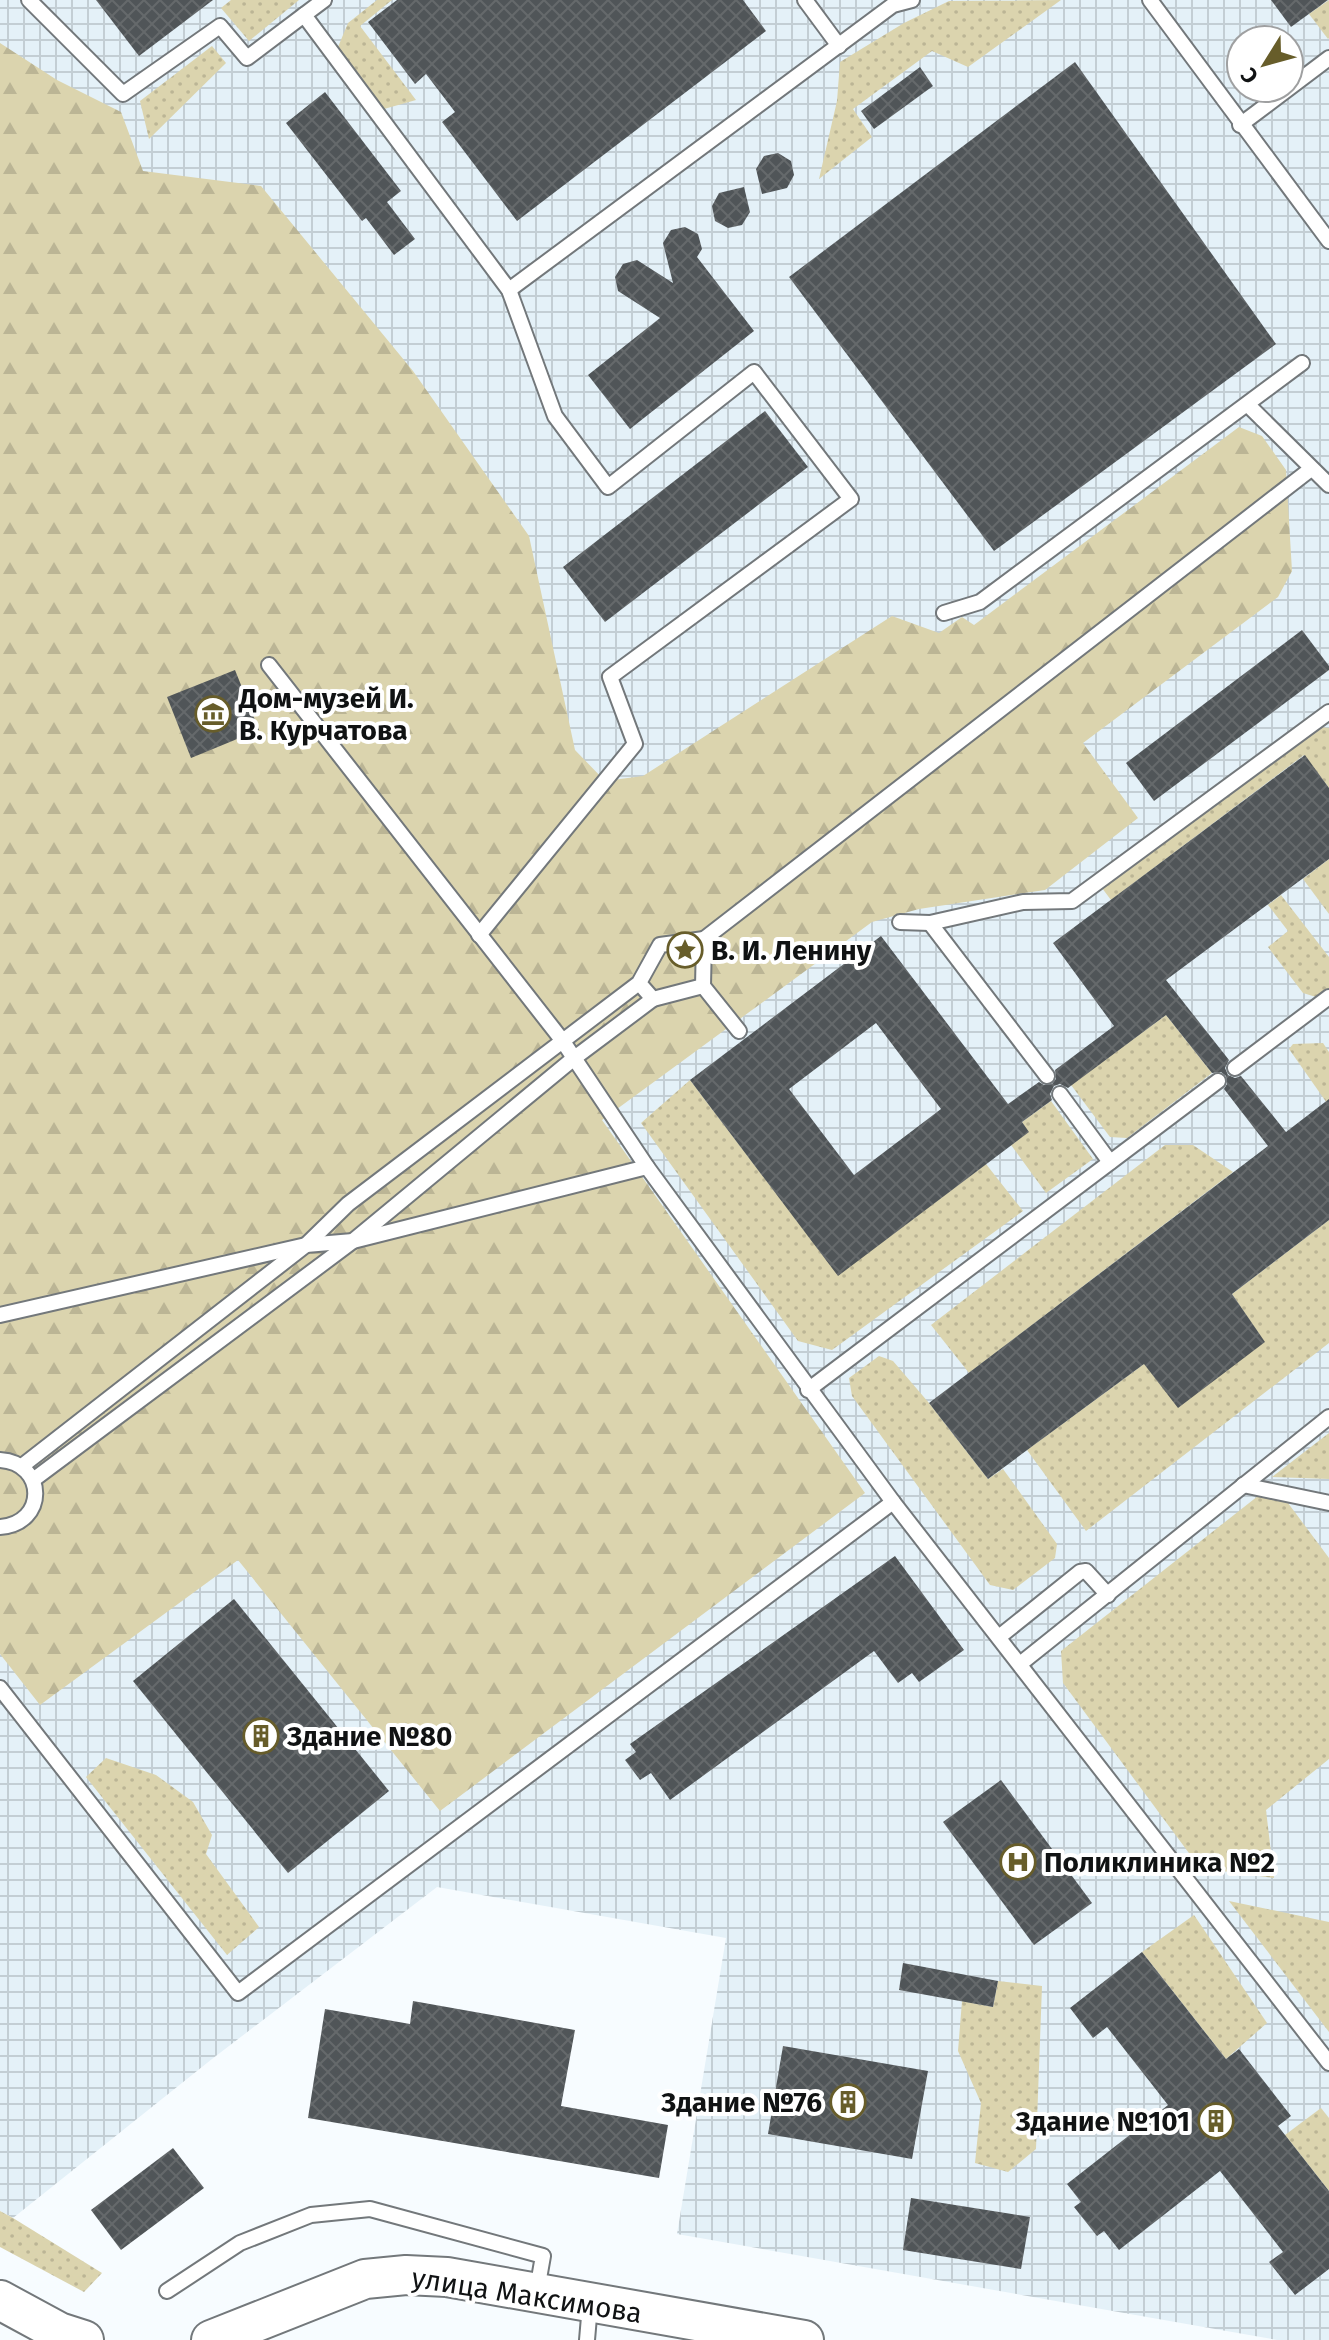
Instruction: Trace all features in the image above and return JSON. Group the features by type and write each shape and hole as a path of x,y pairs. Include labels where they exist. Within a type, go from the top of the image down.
{"street":[{"name":"улица Максимова","path":"211,2340 365,2279 406,2275 447,2277 536,2294 589,2322 804,2340"},
{"path":"0,2300 70,2337"},
{"path":"248,2340 280,2314"}],"lane":[{"path":"29,0 123,94 220,26 247,58 324,0"},
{"path":"805,0 839,46"},
{"path":"509,290 893,5 912,0"},
{"path":"1150,0 1329,241"},
{"path":"304,15 509,290 555,416 608,487 754,372 851,499 610,677 635,744 479,935"},
{"path":"1240,125 1329,58"},
{"path":"944,613 980,602 1302,363"},
{"path":"1248,405 1329,485"},
{"path":"22,1466 306,1245 348,1204 639,983 660,945 704,939 1311,469"},
{"path":"269,665 562,1040 647,1167 808,1390 1329,2063"},
{"path":"900,922 930,923 1023,902 1072,901 1329,712"},
{"path":"930,923 1047,1076"},
{"path":"704,939 703,986 739,1031"},
{"path":"639,983 653,999"},
{"path":"33,1480 353,1241 573,1059 653,999 703,986"},
{"path":"1235,1068 1329,997"},
{"path":"808,1390 1218,1081"},
{"path":"1060,1094 1110,1162"},
{"path":"0,1315 306,1245 353,1241 647,1167"},
{"path":"1020,1664 1329,1417"},
{"path":"0,1460 22,1466 33,1480 36,1491 30,1512 13,1526 0,1527"},
{"path":"1243,1485 1329,1503"},
{"path":"0,1688 238,1993 893,1502"},
{"path":"999,1637 1080,1572 1086,1571 1108,1595"},
{"path":"167,2291 240,2243 311,2215 370,2209 543,2256 536,2294"}],"shaded area":[{"path":"0,0 1329,0 1329,2340 1277,2340 677,2234 726,1938 437,1887 212,2059 13,2218 0,2211"}],"green space":[{"path":"231,0 299,0 249,41 221,8"},
{"path":"377,0 392,0 360,26 416,100 384,109 338,47 348,23"},
{"path":"1061,0 968,67 932,51 853,109 872,137 819,179 837,101 840,62 904,23 949,1"},
{"path":"1329,0 1329,38 1328,39 1309,14"},
{"path":"0,43 57,80 121,112 143,171 261,186 413,371 529,536 575,750 605,781 643,776 892,616 939,633 962,617 974,625 1239,427 1262,436 1286,470 1292,571 1278,597 1083,743 1138,818 1045,890 919,909 872,922 602,1120 865,1493 440,1811 238,1560 40,1705 0,1654"},
{"path":"212,46 226,63 149,139 140,101"},
{"path":"1320,727 1329,728 1329,788 1304,755 1111,900 1102,888"},
{"path":"1329,859 1329,914 1303,879"},
{"path":"1281,895 1329,957 1329,988 1316,997 1303,993 1268,947 1288,931 1268,905"},
{"path":"1166,1015 1212,1073 1127,1138 1110,1137 1071,1085"},
{"path":"1323,1043 1329,1052 1329,1106 1289,1049 1293,1044"},
{"path":"690,1080 838,1275 986,1164 1023,1211 832,1350 798,1341 641,1123"},
{"path":"1051,1101 1093,1159 1046,1193 1011,1145 1028,1132 1022,1122"},
{"path":"1165,1145 1193,1145 1233,1172 969,1373 931,1325"},
{"path":"1329,1220 1329,1343 1086,1531 1027,1450 1144,1364 1264,1342 1232,1294"},
{"path":"879,1356 893,1361 988,1479 1003,1469 1057,1544 1055,1558 1013,1590 990,1585 852,1396 849,1378"},
{"path":"1329,1433 1329,1479 1272,1477"},
{"path":"1258,1496 1288,1503 1329,1558 1329,1759 1266,1810 1274,1878 1200,1868 1063,1683 1061,1651"},
{"path":"106,1758 156,1775 193,1802 212,1835 206,1854 259,1927 227,1955 86,1777"},
{"path":"1229,1901 1329,1922 1329,2032"},
{"path":"1194,1915 1267,2023 1226,2059 1142,1952"},
{"path":"998,1981 1042,1986 1036,2149 1008,2172 975,2163 981,2103 958,2051 962,2001 993,2007"},
{"path":"1321,2108 1329,2118 1329,2191 1285,2135"},
{"path":"0,2211 102,2273 84,2292 0,2247"}],"building":[{"path":"96,0 213,0 139,56"},
{"path":"397,0 743,0 766,31 517,221 442,122 455,112 426,74 415,84 368,22"},
{"path":"1271,0 1328,0 1295,24 1289,24"},
{"path":"1075,62 1276,344 994,551 789,277"},
{"path":"920,67 933,86 874,129 861,111"},
{"path":"325,92 401,191 387,202 415,239 394,255 366,218 362,221 286,123"},
{"path":"778,153 791,161 794,175 787,188 762,194 756,169 764,156"},
{"path":"744,187 750,212 742,225 728,228 715,221 712,206 719,193"},
{"path":"685,227 698,234 702,249 697,257 754,331 630,429 588,375 660,318 618,291 615,277 623,264 637,260 673,283 663,243 671,230"},
{"path":"765,411 808,467 605,622 563,567"},
{"path":"1302,630 1329,670 1154,801 1126,763"},
{"name":"Дом-музей И. В. Курчатова","path":"235,670 259,730 191,758 167,697"},
{"path":"1305,755 1329,788 1329,859 1166,980 1229,1060 1225,1068 1228,1075 1235,1078 1241,1076 1286,1132 1329,1099 1329,1220 1232,1294 1265,1342 1178,1408 1144,1364 988,1479 929,1403 1268,1146 1224,1089 1226,1076 1221,1072 1212,1073 1166,1015 1068,1088 1060,1084 1054,1086 1050,1094 1052,1100 1022,1122 1029,1132 838,1276 690,1080 881,936 1008,1104 1039,1082 1052,1084 1056,1079 1055,1070 1114,1026 1053,943","holes":["876,1023 941,1109 854,1175 789,1089"]},
{"path":"895,1556 964,1650 919,1682 912,1673 898,1683 874,1651 670,1800 651,1773 640,1780 625,1760 636,1752 630,1744"},
{"name":"Здание №80","path":"234,1599 389,1791 288,1873 133,1681"},
{"name":"Поликлиника №2","path":"1001,1780 1092,1903 1034,1945 943,1822"},
{"name":"Здание №101","path":"1142,1952 1226,2059 1239,2049 1291,2116 1278,2126 1329,2191 1329,2269 1295,2295 1269,2262 1283,2252 1220,2171 1119,2250 1104,2231 1097,2236 1074,2207 1081,2202 1067,2184 1168,2105 1107,2027 1093,2038 1070,2008"},
{"path":"903,1963 998,1981 993,2007 899,1990"},
{"path":"413,2001 575,2030 561,2106 668,2125 659,2178 308,2118 325,2009 410,2024"},
{"name":"Здание №76","path":"783,2046 928,2071 912,2159 768,2134"},
{"path":"173,2148 204,2188 121,2250 91,2210"},
{"path":"911,2198 1030,2217 1021,2269 903,2250"}],"place":[{"name":"Дом-музей И. В. Курчатова","path":"213,714"},
{"name":"В. И. Ленину","path":"685,950"},
{"name":"Здание №80","path":"261,1736"},
{"name":"Поликлиника №2","path":"1018,1862"},
{"name":"Здание №76","path":"848,2102"},
{"name":"Здание №101","path":"1216,2121"}]}
